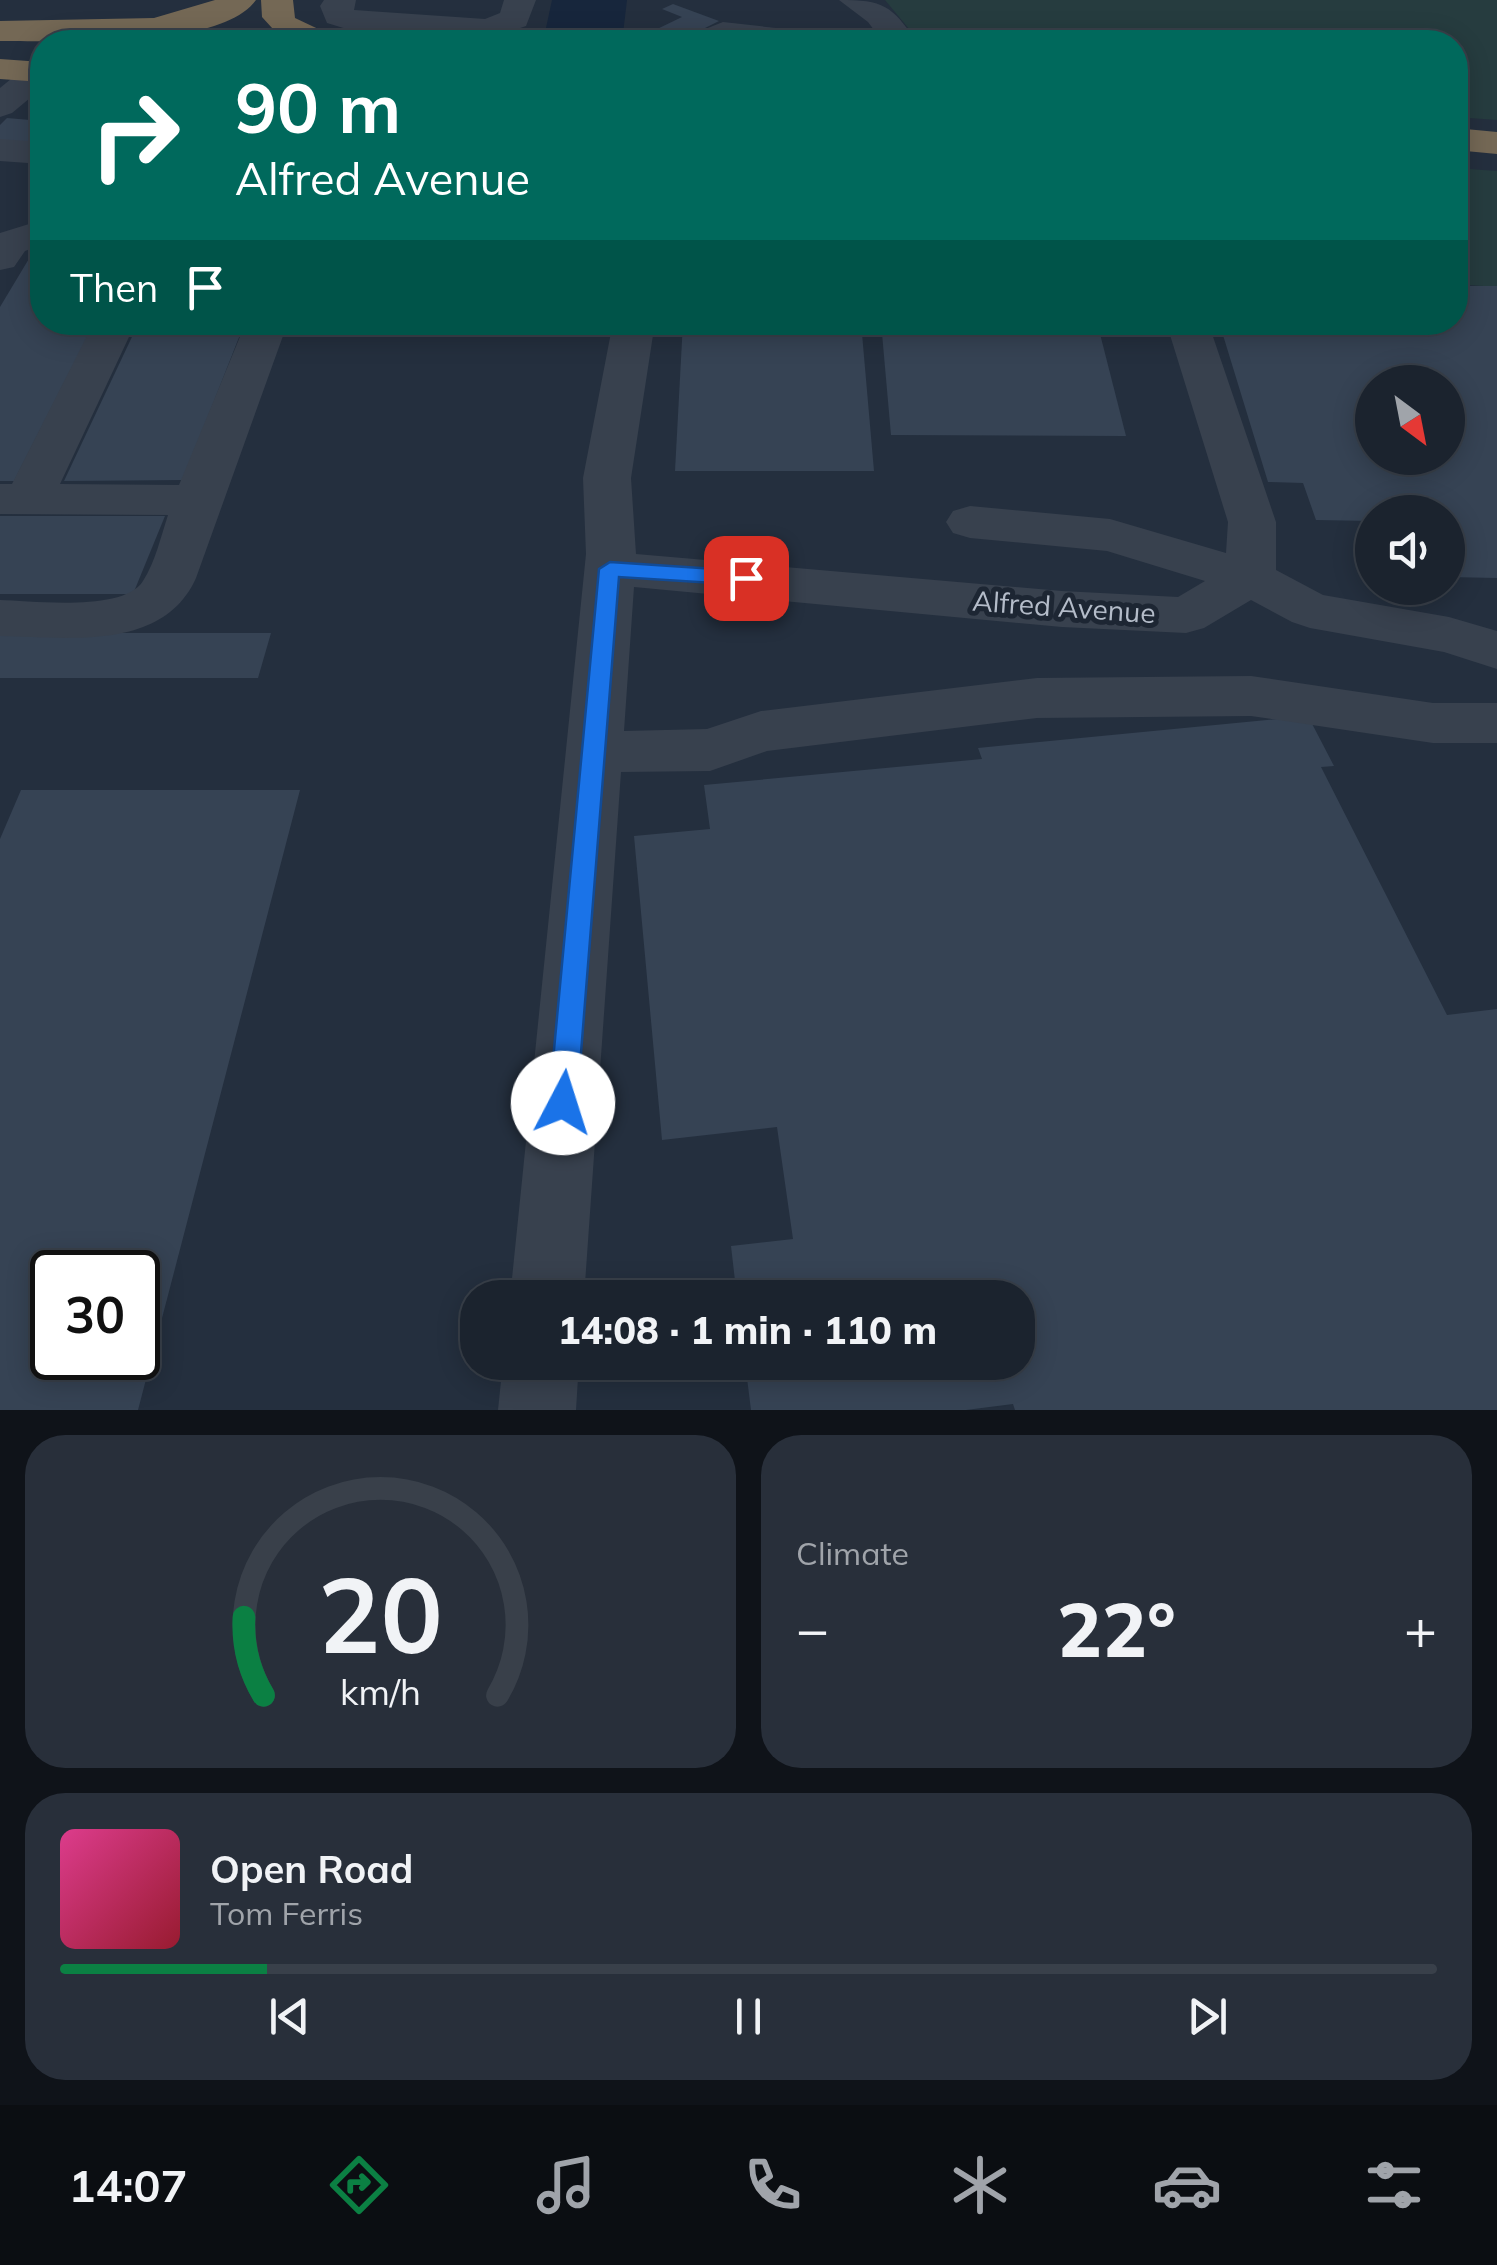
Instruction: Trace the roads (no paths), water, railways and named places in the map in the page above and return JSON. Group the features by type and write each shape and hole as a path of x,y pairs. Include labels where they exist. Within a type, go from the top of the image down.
{"highway":[{"path":"50,30 149,28 206,16 240,0"},
{"path":"277,0 277,17 290,30"},
{"path":"0,31 30,30"},
{"path":"0,42 30,57"},
{"path":"0,68 30,64"},
{"path":"1468,141 1497,142"},
{"path":"1468,169 1497,171"}],"street":[{"path":"340,0 336,6 338,16 350,20 454,19 488,29 515,18 520,0"},
{"path":"855,0 879,15 891,30"},
{"path":"0,107 30,76"},
{"path":"0,107 30,110"},
{"path":"0,150 30,151"},
{"path":"0,258 10,243 30,236"},
{"path":"108,335 14,499 197,500"},
{"path":"0,618 86,618 134,612 161,596 262,335"},
{"path":"548,1280 610,562 607,478 632,335"},
{"path":"1191,335 1252,522 1251,578"},
{"path":"970,522 1110,534 1251,578 1310,610 1450,634 1497,650"},
{"name":"Alfred Avenue","path":"610,562 1062,609 1186,615 1251,578"},
{"path":"594,752 710,750 761,731 1038,698 1251,696 1433,723 1497,724"},
{"path":"537,1410 540,1380"}],"water":[{"path":"552,0 627,0 623,30 546,30"}]}
